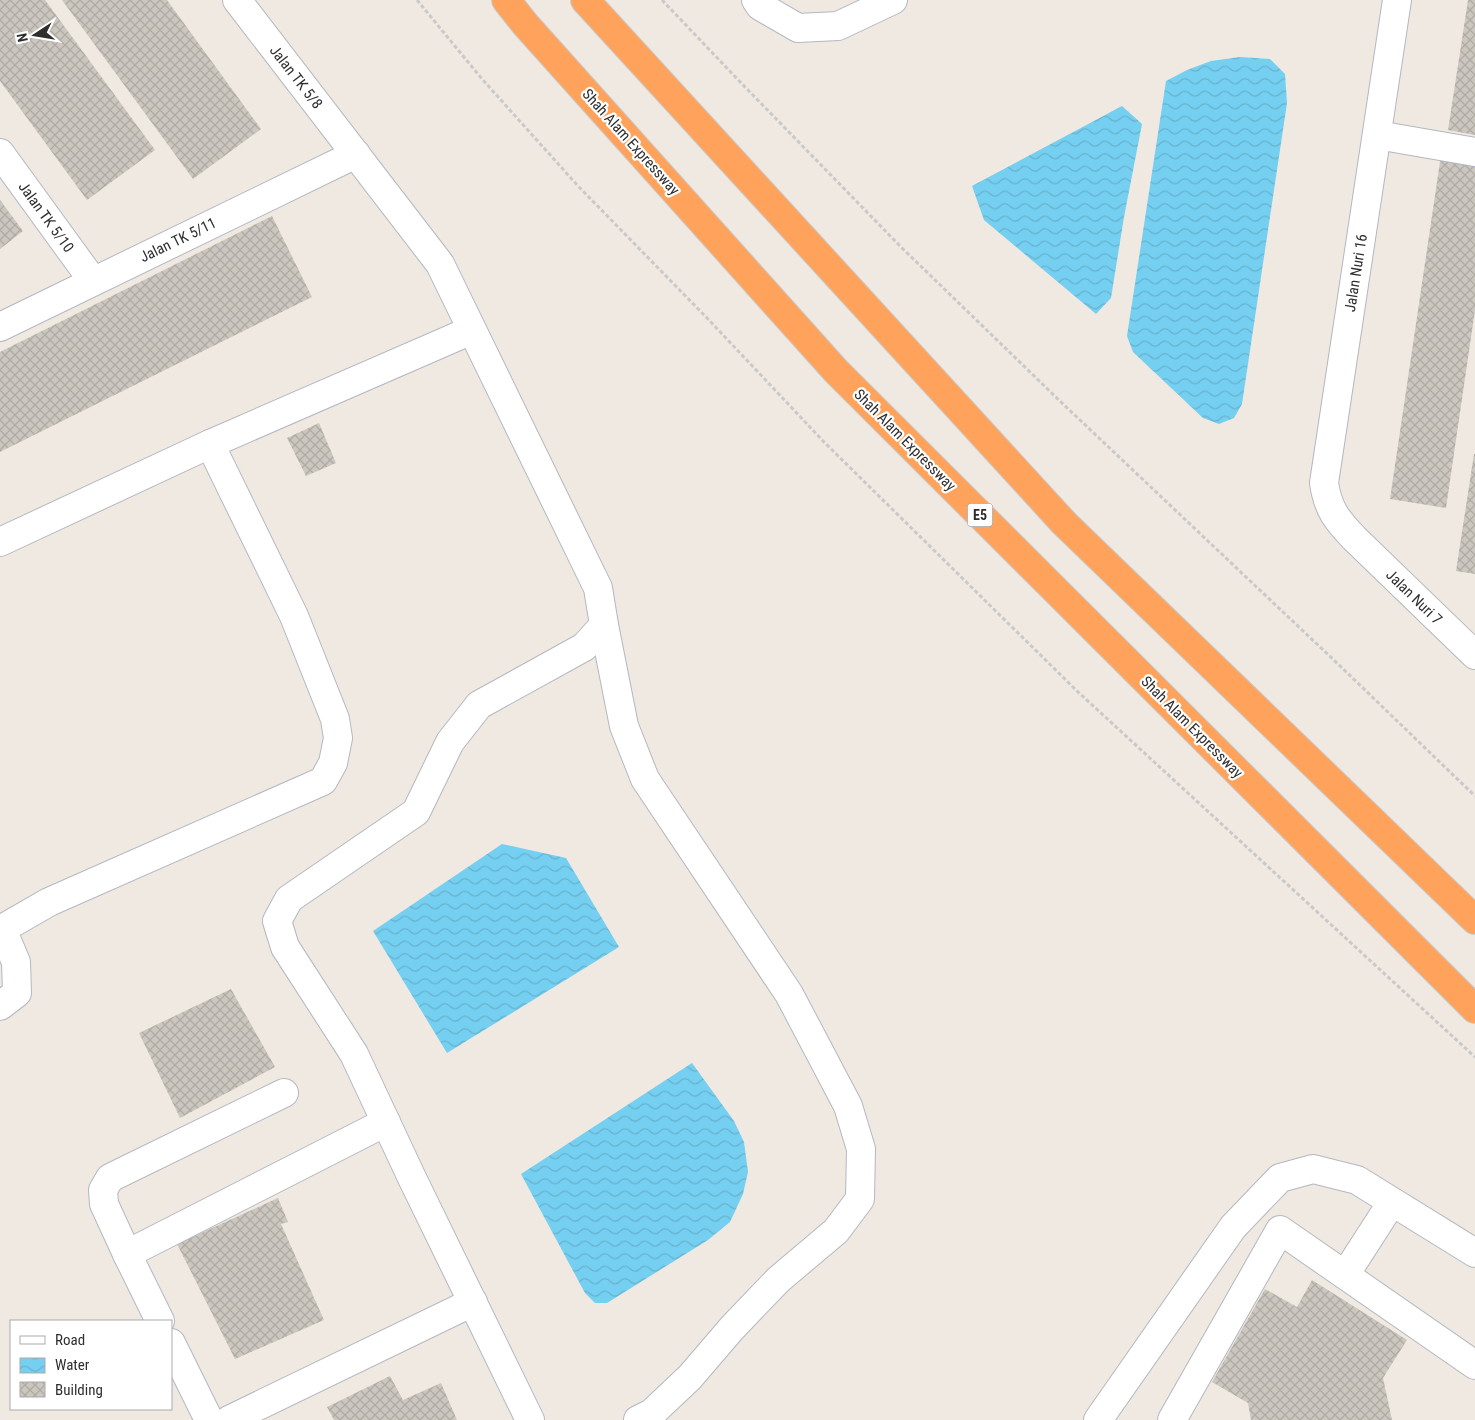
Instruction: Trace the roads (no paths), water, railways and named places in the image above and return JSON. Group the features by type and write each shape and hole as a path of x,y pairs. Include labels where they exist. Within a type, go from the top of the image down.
{"highway":[{"name":"Shah Alam Expressway","path":"506,0 836,371 1475,1009"},
{"path":"585,0 1064,523 1475,920"}],"street":[{"name":"Jalan TK 5/8","path":"236,0 440,264 598,588 624,726 645,779 789,994 848,1106 861,1149 860,1199 836,1230 778,1280 732,1328 690,1377 652,1413 638,1420"},
{"path":"756,0 760,6 798,28 838,26 893,0"},
{"name":"Jalan Nuri 16","path":"1354,538 1337,520 1327,501 1324,482 1397,0"},
{"path":"1377,135 1475,152"},
{"name":"Jalan TK 5/10","path":"0,153 93,281"},
{"name":"Jalan TK 5/11","path":"0,327 356,154"},
{"path":"0,542 210,444 472,330"},
{"path":"0,1006 17,993 16,962 1,927 49,902 323,781 333,763 338,738 335,719 294,616 210,444"},
{"name":"Jalan Nuri 7","path":"1354,538 1475,655"},
{"path":"530,1420 354,1054 285,947 277,921 289,899 416,812 450,742 480,705 584,647 604,625"},
{"path":"160,1320 104,1204 103,1190 110,1178 284,1093"},
{"path":"128,1254 386,1122"},
{"path":"1098,1420 1233,1228 1280,1178 1313,1169 1357,1180 1475,1253"},
{"path":"1345,1275 1392,1202"},
{"path":"1172,1420 1280,1230 1475,1365"},
{"path":"229,1420 473,1302"},
{"path":"172,1345 209,1420"}],"water":[{"path":"1240,57 1270,59 1285,74 1287,103 1242,404 1234,418 1219,424 1203,418 1133,352 1127,336 1166,81 1187,70 1211,61"},
{"path":"1122,106 1142,124 1111,298 1096,314 984,220 972,186"},
{"path":"502,844 566,858 619,947 447,1053 373,931"},
{"path":"692,1063 734,1121 744,1142 748,1172 743,1194 730,1222 708,1240 607,1303 595,1303 585,1293 521,1174"}]}
